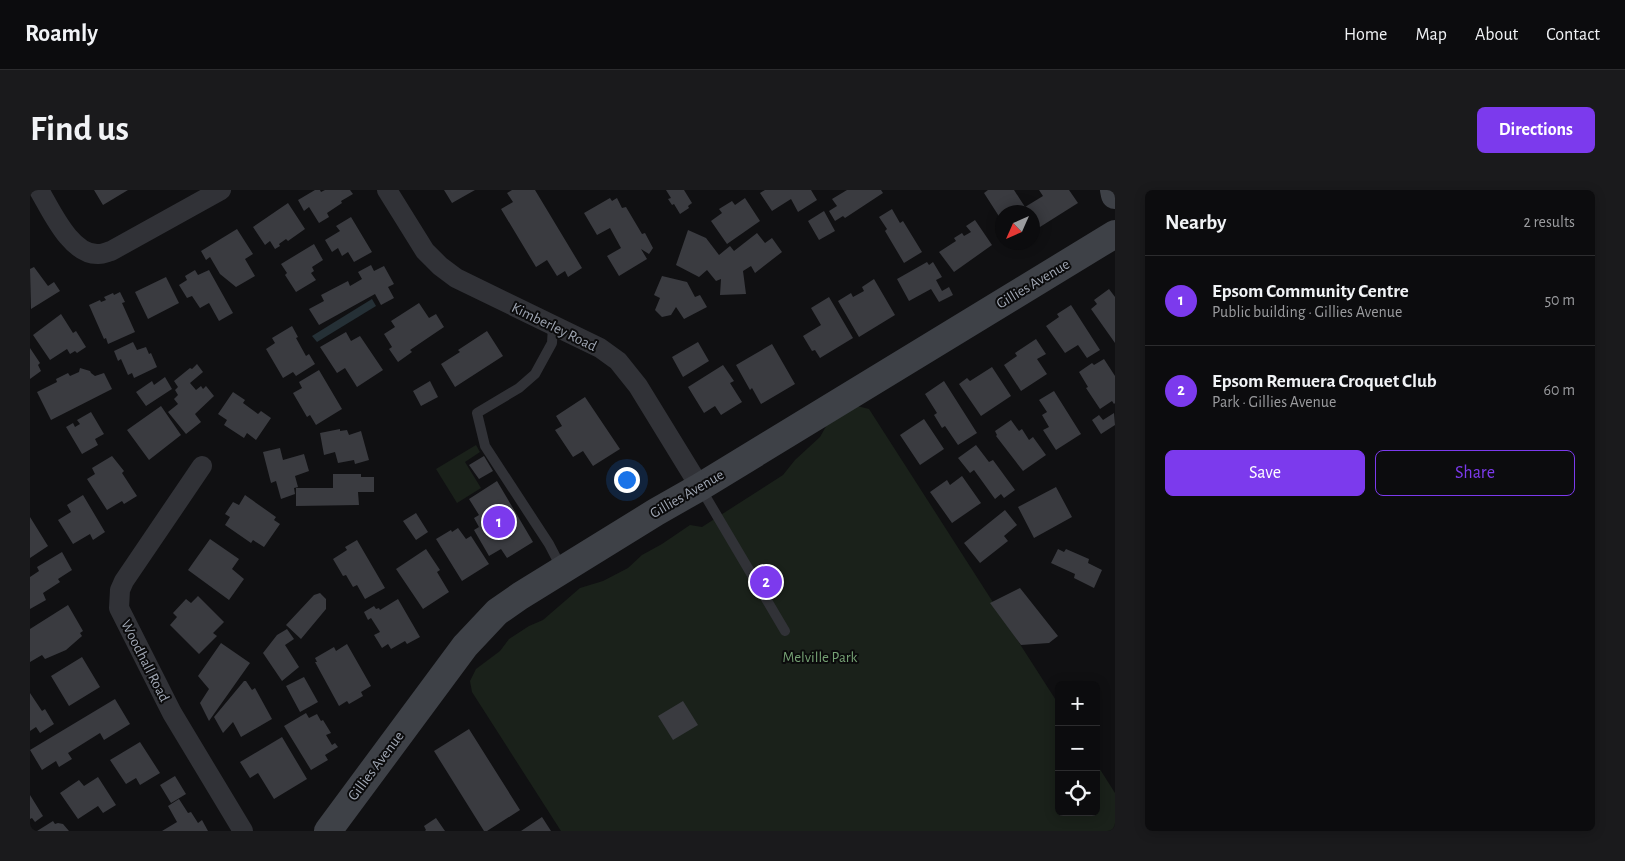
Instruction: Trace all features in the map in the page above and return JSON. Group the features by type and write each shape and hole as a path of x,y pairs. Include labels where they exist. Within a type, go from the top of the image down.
{"main road":[{"path":"1114,190 1115,195"},
{"name":"Gillies Avenue","path":"328,831 465,646 480,628 505,607 562,569 1115,234"}],"street":[{"path":"39,190 68,237 77,247 86,252 98,254 111,252 221,190"},
{"name":"Kimberley Road","path":"387,190 425,251 456,278 600,348 618,361 638,386 700,487"},
{"name":"Woodhall Road","path":"202,466 124,581 120,590 119,608 122,618 172,713 243,831"}],"lane":[{"path":"553,326 552,343 535,374 518,388 477,413 485,446 549,544 562,569"},
{"path":"700,487 785,630"}],"green space":[{"name":"Melville Park","path":"849,404 869,409 1055,699 1055,816 1100,816 1100,769 1115,793 1115,831 561,831 472,692 470,681 476,669 500,651 509,639 529,626 543,620 580,588 603,581 628,568 642,555 690,525 702,527 783,475 795,460 820,437 833,414"},
{"path":"476,445 480,452 465,462 481,488 457,503 436,469"}],"shaded area":[{"path":"372,299 376,306 317,342 312,336"}],"building":[{"path":"94,190 128,190 103,205"},
{"path":"315,190 320,190 321,192 325,190 350,190 353,194 341,201 342,203 327,213 329,217 319,223 309,207 304,211 298,200"},
{"path":"444,190 475,190 452,203"},
{"path":"512,190 535,190 582,268 568,277 565,271 557,276 547,260 536,267 501,209 513,202 507,193"},
{"path":"666,190 684,190 692,203 688,206 689,208 680,214 674,204 672,205 668,199 671,198"},
{"path":"765,190 811,190 817,200 798,212 791,199 772,211 760,193"},
{"path":"847,190 881,190 883,193 845,218 843,216 835,221 829,211 837,206 832,199"},
{"path":"988,190 1014,190 1024,205 995,205 995,210 984,193"},
{"path":"1039,190 1069,190 1078,203 1040,227 1040,205 1028,205 1043,196"},
{"path":"610,198 612,201 617,198 622,208 626,207 642,234 645,233 653,248 649,254 641,249 647,259 619,276 607,256 621,248 610,228 597,235 584,213"},
{"path":"745,198 760,221 727,244 711,221 722,213 719,209 732,201 735,205"},
{"path":"288,203 305,229 288,241 286,239 275,249 270,241 265,245 253,227"},
{"path":"892,209 900,223 903,221 922,252 904,263 879,217"},
{"path":"824,211 835,231 819,240 808,221"},
{"path":"351,217 372,252 354,262 348,252 342,256 338,248 332,252 325,240 340,231 336,226"},
{"path":"975,220 992,245 954,272 939,252 956,241 954,238 962,233 964,236 971,232 966,226"},
{"path":"237,229 253,254 245,259 255,276 236,287 220,274 210,257 206,260 201,251"},
{"path":"688,230 706,238 719,255 730,246 734,251 757,233 765,243 772,238 782,252 755,273 751,266 743,271 746,294 720,295 721,279 716,281 707,270 699,277 676,265"},
{"path":"314,244 323,260 312,267 314,271 311,273 316,280 296,292 285,275 287,273 281,264"},
{"path":"927,262 929,265 933,262 942,277 936,280 942,291 949,287 953,295 939,302 931,289 909,301 897,279"},
{"path":"371,265 374,271 384,266 394,284 388,287 394,298 381,305 375,294 319,325 309,309 324,301 321,295 348,281 350,286 362,279 358,272"},
{"path":"34,267 48,286 54,282 60,291 31,309 30,269"},
{"path":"195,270 198,275 209,270 233,313 219,321 209,303 200,308 192,296 187,298 179,285 187,280 185,276"},
{"path":"662,276 687,282 695,297 700,295 707,307 684,319 676,307 671,315 662,317 655,310 660,298 654,295"},
{"path":"166,277 179,303 148,319 135,292"},
{"path":"874,279 895,315 859,337 838,301 851,293 853,297 864,291 862,287"},
{"path":"1109,289 1115,297 1115,343 1091,309 1097,304 1094,300"},
{"path":"120,292 125,302 122,303 135,332 108,344 89,305 100,300 101,302 106,300 104,297"},
{"path":"829,297 853,338 820,358 815,350 812,351 803,336 821,325 811,308"},
{"path":"419,303 429,318 436,314 444,327 410,350 412,352 398,362 389,349 392,347 384,334 395,327 391,321"},
{"path":"1071,305 1100,350 1087,358 1078,345 1065,353 1046,326 1059,317 1057,314"},
{"path":"61,314 73,333 76,331 86,347 77,353 75,351 70,354 67,349 50,360 33,335"},
{"path":"292,326 306,356 309,354 315,364 296,376 293,372 283,378 266,349 275,343 272,338"},
{"path":"487,331 503,356 455,387 441,364"},
{"path":"346,332 351,341 360,336 383,370 357,387 345,368 337,373 320,347"},
{"path":"1036,339 1046,354 1037,359 1047,374 1021,391 1004,365 1017,356 1015,353"},
{"path":"133,342 137,350 146,347 157,367 134,378 132,373 128,375 121,359 118,361 114,351"},
{"path":"698,342 709,361 683,377 672,357"},
{"path":"772,344 795,384 761,404 752,388 750,390 736,365"},
{"path":"30,348 40,363 38,365 41,371 30,379"},
{"path":"1104,359 1115,376 1115,403 1112,401 1100,409 1086,388 1088,387 1079,372 1092,363 1094,365"},
{"path":"197,364 203,372 190,383 196,390 201,386 203,389 206,386 214,396 195,414 201,422 186,434 168,412 178,404 174,399 178,395 175,390 178,387 174,381"},
{"path":"723,365 734,381 730,383 742,402 721,415 715,406 704,413 688,387"},
{"path":"992,367 1011,396 981,416 959,384 967,378 970,381"},
{"path":"80,368 90,371 95,376 104,373 112,389 51,420 37,392 57,382 56,379 68,373 70,376 79,372"},
{"path":"319,370 342,409 316,425 310,415 307,417 293,393 302,388 299,382"},
{"path":"165,377 172,389 146,406 136,392 152,381 154,385"},
{"path":"430,381 438,397 421,406 413,391"},
{"path":"944,381 977,433 958,445 945,426 942,428 934,415 937,413 925,394"},
{"path":"1054,391 1081,434 1056,450 1043,430 1049,427 1042,415 1047,412 1039,400"},
{"path":"233,392 245,400 243,403 258,414 261,411 271,418 256,440 247,433 244,438 224,425 227,420 218,414"},
{"path":"585,397 620,449 593,466 583,451 573,457 555,430 562,426 556,416"},
{"path":"161,406 181,435 149,460 127,430"},
{"path":"91,412 104,434 95,439 98,445 82,454 66,427 73,423 75,427 80,424 77,420"},
{"path":"1114,413 1115,425 1101,434 1092,420 1099,415 1103,420"},
{"path":"924,419 944,449 920,465 900,435"},
{"path":"1011,420 1019,431 1022,429 1029,440 1033,437 1046,455 1023,471 996,436 995,431"},
{"path":"340,429 340,431 347,430 349,435 361,431 369,460 355,464 354,460 338,463 335,452 324,455 320,433"},
{"path":"976,445 989,462 993,460 1015,490 1004,498 1001,494 995,499 974,470 970,473 958,458"},
{"path":"280,448 283,460 304,454 309,471 295,476 298,487 294,488 295,494 281,499 276,481 271,483 263,452"},
{"path":"112,456 124,471 122,473 137,496 124,504 122,501 107,510 87,479 95,474 92,468"},
{"path":"484,456 493,471 479,479 469,465"},
{"path":"333,474 361,474 361,477 374,477 374,492 358,492 359,505 296,506 296,488 333,488"},
{"path":"962,476 981,503 952,523 930,492 947,480 950,485"},
{"path":"497,481 533,542 507,558 501,549 489,556 474,530 479,527 474,518 479,515 469,499"},
{"path":"1056,487 1072,517 1034,538 1018,507"},
{"path":"83,495 105,532 93,540 90,534 73,544 58,520 71,512 67,505"},
{"path":"245,495 276,517 274,520 280,524 264,547 253,540 251,543 225,525 230,517 225,514 233,502 239,505"},
{"path":"1005,510 1017,525 1004,536 1008,541 980,563 964,543"},
{"path":"416,513 428,532 416,540 403,521"},
{"path":"30,517 48,546 30,558"},
{"path":"458,528 466,539 471,536 489,564 462,581 436,539"},
{"path":"210,539 239,559 232,569 244,579 229,600 188,570"},
{"path":"357,540 385,588 365,599 357,585 353,587 346,575 343,576 333,559 347,550 345,547"},
{"path":"426,549 440,570 437,572 449,592 423,609 396,569"},
{"path":"1058,549 1064,552 1066,549 1089,559 1088,563 1102,570 1094,588 1074,578 1075,574 1051,563"},
{"path":"62,552 72,570 58,579 60,582 43,593 46,600 30,609 30,577 39,571 37,567"},
{"path":"1020,588 1058,636 1049,643 1021,645 990,603"},
{"path":"320,593 326,599 326,609 301,639 286,625 314,595"},
{"path":"198,596 224,622 213,633 217,636 199,654 170,625 177,617 173,613 186,599 191,603"},
{"path":"398,599 420,637 407,644 405,641 391,649 388,644 382,648 374,635 380,632 371,618 368,620 364,612 374,606 380,610"},
{"path":"68,605 83,631 80,633 82,636 66,650 45,659 42,655 30,662 30,629"},
{"path":"287,629 294,639 285,645 299,667 282,681 263,653 277,635"},
{"path":"221,643 250,663 209,721 200,703 209,689 198,676"},
{"path":"347,644 371,686 361,692 363,696 349,704 347,701 339,706 315,662 317,662 315,658 334,647 336,651"},
{"path":"82,657 100,687 69,706 51,676"},
{"path":"304,677 318,702 300,712 286,686"},
{"path":"244,681 252,690 255,688 272,719 241,737 233,722 223,733 214,717"},
{"path":"30,693 42,711 45,709 54,724 40,733 36,727 30,731"},
{"path":"115,699 130,724 104,740 100,733 68,753 72,759 59,767 56,761 42,770 30,750"},
{"path":"683,701 698,725 673,740 658,716"},
{"path":"306,713 309,718 317,714 321,721 323,720 331,733 326,735 332,745 335,743 338,747 325,755 328,760 311,770 284,726"},
{"path":"469,729 520,810 487,831 484,831 434,751"},
{"path":"282,737 307,779 274,799 258,773 250,778 240,762"},
{"path":"140,742 160,773 140,785 136,778 126,784 110,760"},
{"path":"175,776 186,794 171,803 160,785"},
{"path":"98,777 116,805 103,813 98,806 78,819 60,793 79,780 84,786"},
{"path":"30,795 43,816 35,822 32,818 30,819"},
{"path":"179,799 188,813 191,812 198,823 202,820 208,831 162,831 177,822 168,806"},
{"path":"542,817 551,831 521,831"},
{"path":"436,818 445,831 425,831 424,826"},
{"path":"53,821 55,824 63,824 69,831 37,831"}],"place":[{"name":"Epsom Community Centre","path":"499,522"},
{"name":"Epsom Remuera Croquet Club","path":"766,582"}]}
